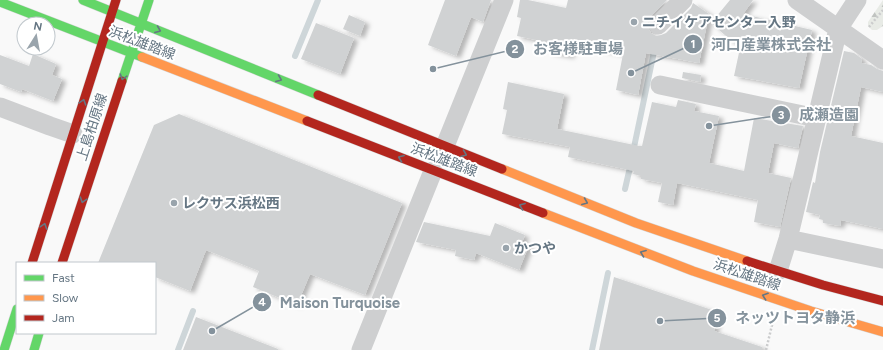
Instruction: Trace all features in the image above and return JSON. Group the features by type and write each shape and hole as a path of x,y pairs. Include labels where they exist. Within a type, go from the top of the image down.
{"main road":[{"name":"浜松雄踏線","path":"83,0 636,222 778,271 883,301"},
{"name":"上島柏原線","path":"32,262 116,0"},
{"name":"上島柏原線","path":"62,262 140,23 149,0"},
{"name":"浜松雄踏線","path":"0,2 660,259 779,301 883,332"},
{"path":"4,350 16,312"},
{"path":"34,350 39,334"}],"street":[{"path":"445,146 504,0"},
{"path":"658,25 683,0"},
{"path":"797,0 883,60"},
{"path":"778,271 788,239 838,29 857,0"},
{"path":"660,85 817,118"},
{"path":"0,107 73,134"},
{"path":"361,350 433,171"},
{"path":"788,239 883,259"}],"path":[{"path":"766,350 772,322 779,301"}],"green space":[{"path":"883,0 883,26 877,30 872,30 868,26 868,22"}],"building":[{"path":"445,0 491,0 483,22 471,17 456,56 428,45"},
{"path":"520,0 528,0 566,8 568,0 667,0 650,17 648,22 648,28 651,33 656,36 666,33 691,8 693,3 709,14 699,63 646,53 638,95 616,90 623,54 572,44 570,56 549,52 551,43 517,36 521,18 517,17"},
{"path":"730,0 753,0 743,14 812,30 799,88 734,76 740,48 711,23"},
{"path":"349,15 365,22 360,36 343,29"},
{"path":"316,23 354,38 340,74 301,59"},
{"path":"844,51 854,53 862,59 861,63 871,65 883,71 883,92 861,87 851,136 883,143 883,229 841,220 840,226 823,223 823,220 819,219 820,215 806,212 813,182 815,183 820,152"},
{"path":"0,55 29,66 32,56 38,56 56,64 52,75 62,79 53,101 22,89 21,92 0,84"},
{"path":"683,72 701,75 700,82 682,78"},
{"path":"508,82 564,94 557,129 639,146 642,146 652,102 676,107 678,100 696,104 694,111 719,116 709,163 744,171 754,118 803,126 798,148 774,143 768,173 791,178 780,227 754,222 758,200 677,183 673,205 658,202 662,183 641,179 641,176 633,174 634,171 568,157 570,147 502,134 507,110 503,109"},
{"path":"179,114 402,203 365,295 310,274 297,305 253,287 259,271 206,250 190,291 156,277 156,262 98,262 154,125"},
{"path":"424,222 490,236 495,223 525,235 522,242 529,245 519,270 476,253 474,260 455,256 456,250 416,242"},
{"path":"614,277 718,312 714,331 762,347 762,350 599,350"},
{"path":"196,317 278,349 278,350 183,350"}],"waterway":[{"path":"295,56 318,0"},
{"path":"633,152 655,47"},
{"path":"625,189 631,163"},
{"path":"592,350 608,273"},
{"path":"178,350 193,311"}],"traffic: fast":[{"path":"83,0 318,95"},
{"path":"122,81 149,0"},
{"path":"0,2 142,57"},
{"path":"4,350 16,312"},
{"path":"34,350 39,334"}],"traffic: slow":[{"path":"142,57 307,121"},
{"path":"502,169 636,223 747,261"},
{"path":"543,213 693,271 811,311 883,332"}],"traffic: jam":[{"path":"32,262 116,0"},
{"path":"62,262 122,81"},
{"path":"318,95 502,169"},
{"path":"307,121 543,213"},
{"path":"747,261 823,285 883,301"}],"place":[{"name":"ニチイケアセンター入野","path":"634,22"},
{"name":"お客様駐車場","path":"433,69"},
{"name":"河口産業株式会社","path":"631,73"},
{"name":"成瀬造園","path":"709,126"},
{"name":"レクサス浜松西","path":"174,203"},
{"name":"かつや","path":"506,248"},
{"name":"ネッツトヨタ静浜","path":"660,321"},
{"name":"Maison Turquoise","path":"212,331"}]}
